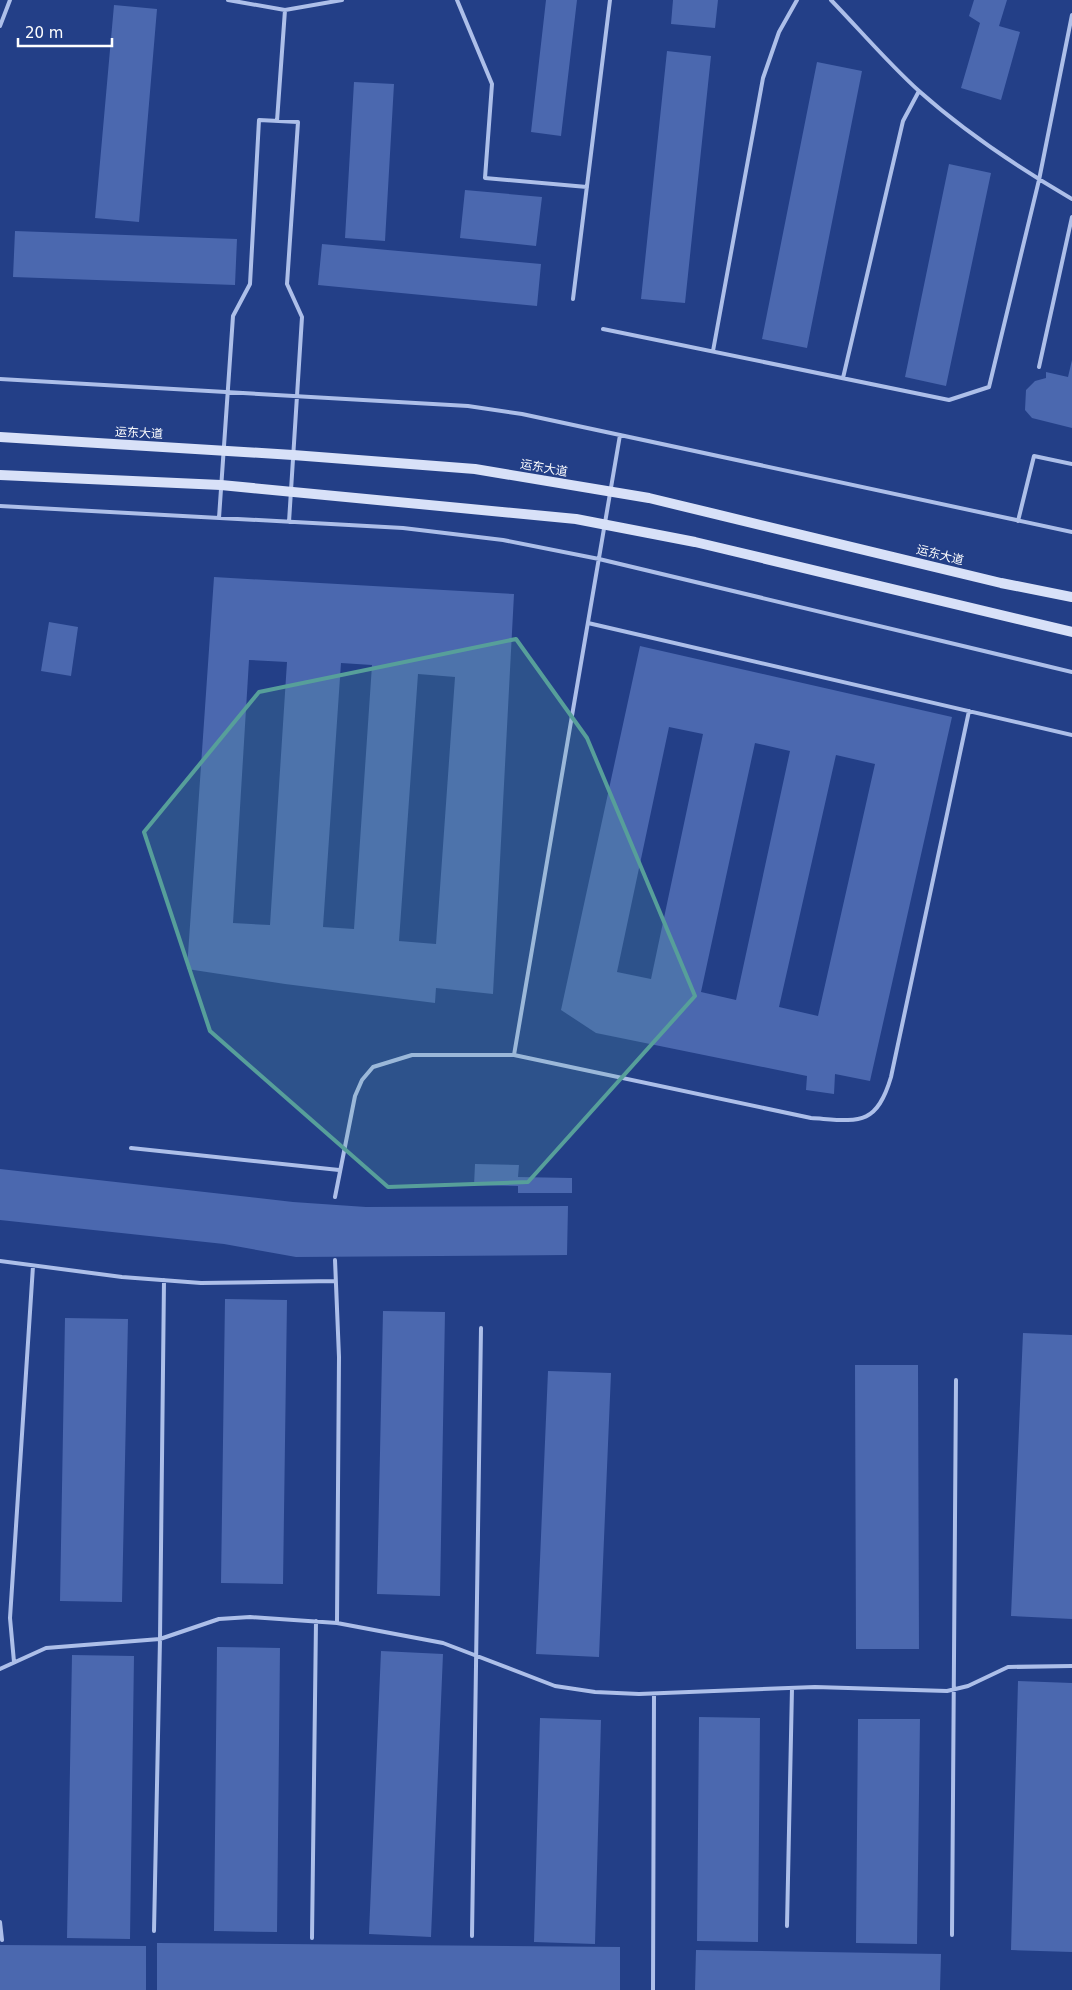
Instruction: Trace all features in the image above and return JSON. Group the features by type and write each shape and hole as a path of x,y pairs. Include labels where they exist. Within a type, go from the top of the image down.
{"main road":[{"name":"运东大道","path":"0,437 223,450 475,469 649,498 1001,583 1072,597"},
{"path":"0,475 221,485 605,524 704,544 1072,632"}],"lane":[{"path":"0,26 10,0"},
{"path":"228,0 286,10 342,0"},
{"path":"457,0 492,84 485,178 587,187"},
{"path":"573,299 610,0"},
{"path":"713,351 763,78 779,32 797,0"},
{"path":"831,0 918,91 971,132 1039,180 1072,199"},
{"path":"277,121 286,10"},
{"path":"603,328 949,400 989,387 1039,180 1072,15"},
{"path":"843,378 903,121 918,91"},
{"path":"218,518 233,316 250,284 259,120 298,122 286,284 302,317 289,522"},
{"path":"1039,367 1072,217"},
{"path":"0,379 468,406 522,414 1072,532"},
{"path":"514,1055 620,435"},
{"path":"1018,521 1034,456 1072,464"},
{"path":"0,506 403,528 504,540 599,560 1072,672"},
{"path":"588,623 1072,735"},
{"path":"335,1197 355,1096 362,1080 373,1068 412,1055 514,1055 811,1118 852,1121 867,1117 877,1109 885,1097 891,1077 969,711"},
{"path":"131,1148 339,1170"},
{"path":"335,1260 339,1357 337,1623"},
{"path":"0,1261 201,1283 335,1281"},
{"path":"14,1662 10,1618 33,1266"},
{"path":"154,1930 160,1639 164,1280"},
{"path":"472,1936 481,1328"},
{"path":"952,1935 956,1380"},
{"path":"0,1669 46,1648 160,1639 219,1620 250,1617 337,1623 443,1643 555,1686 595,1692 654,1694 792,1688 947,1691 968,1686 1008,1666 1072,1666"},
{"path":"312,1938 316,1621"},
{"path":"787,1926 792,1688"},
{"path":"653,1990 654,1694"},
{"path":"0,1922 2,1940"}],"highlighted area":[{"path":"516,639 587,738 695,996 528,1182 388,1187 210,1031 144,832 259,692"}],"building":[{"path":"546,0 577,0 561,136 531,132"},
{"path":"673,0 718,0 715,28 671,24"},
{"path":"974,0 1007,0 999,26 1020,32 1001,100 961,88 980,23 969,16"},
{"path":"114,5 157,9 139,222 95,218"},
{"path":"667,51 711,56 685,303 641,299"},
{"path":"817,62 862,71 807,348 762,339"},
{"path":"354,82 394,84 385,241 345,238"},
{"path":"949,164 991,173 946,386 905,377"},
{"path":"465,190 542,197 536,246 460,238"},
{"path":"15,231 237,239 235,285 13,277"},
{"path":"322,244 541,264 537,306 318,285"},
{"path":"1072,360 1072,428 1032,418 1025,410 1026,390 1035,381 1046,378 1046,372 1068,377"},
{"path":"214,577 514,594 493,994 436,988 435,1003 285,984 187,969","holes":["249,660 287,662 270,925 233,923","341,663 372,665 354,929 323,927","418,674 455,677 436,944 399,941"]},
{"path":"49,622 78,627 71,676 41,671"},
{"path":"640,646 952,717 870,1081 835,1074 834,1094 806,1090 807,1076 596,1033 561,1010","holes":["669,727 703,734 651,979 617,972","755,743 790,751 736,1000 701,992","836,755 875,764 818,1016 779,1007"]},
{"path":"475,1164 519,1165 518,1177 572,1178 572,1193 518,1193 518,1186 474,1185"},
{"path":"0,1169 293,1202 366,1207 568,1206 567,1255 296,1257 224,1244 0,1220"},
{"path":"225,1299 287,1300 283,1584 221,1583"},
{"path":"383,1311 445,1312 440,1596 377,1594"},
{"path":"65,1318 128,1319 122,1602 60,1601"},
{"path":"1023,1333 1072,1335 1072,1619 1011,1616"},
{"path":"855,1365 918,1365 919,1649 856,1649"},
{"path":"548,1371 611,1373 599,1657 536,1654"},
{"path":"217,1647 280,1648 277,1932 214,1931"},
{"path":"381,1651 443,1654 431,1937 369,1934"},
{"path":"72,1655 134,1656 130,1939 67,1938"},
{"path":"1018,1681 1072,1683 1072,1952 1011,1950"},
{"path":"699,1717 760,1718 758,1942 697,1941"},
{"path":"540,1718 601,1720 595,1944 534,1942"},
{"path":"858,1719 920,1719 917,1944 856,1943"},
{"path":"157,1943 620,1947 620,1990 157,1990"},
{"path":"0,1945 146,1946 146,1990 0,1990"},
{"path":"696,1950 941,1954 940,1990 695,1990"}]}
